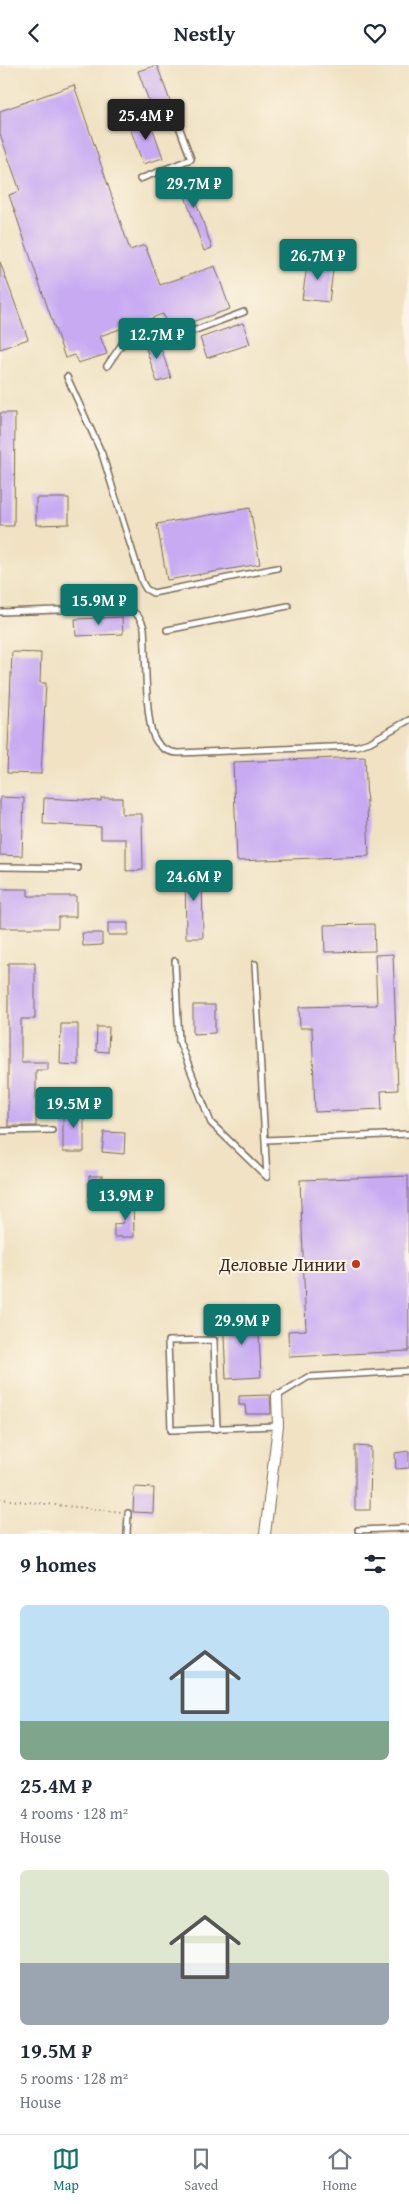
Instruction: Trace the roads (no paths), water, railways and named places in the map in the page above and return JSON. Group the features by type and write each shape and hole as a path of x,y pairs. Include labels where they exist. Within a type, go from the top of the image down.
{"street":[{"path":"265,1534 278,1426 277,1396"}],"lane":[{"path":"140,179 191,159 173,110"},
{"path":"106,366 124,341 155,331 177,337 244,312"},
{"path":"67,377 102,454 142,583 146,589 153,593 277,568"},
{"path":"167,630 288,606"},
{"path":"0,612 128,608 136,613 141,619 144,628 151,732 161,747 168,752 357,746 409,720"},
{"path":"0,867 78,868"},
{"path":"175,961 179,1041 211,1123 267,1177 255,964"},
{"path":"0,1131 52,1130"},
{"path":"265,1140 409,1134"},
{"path":"217,1429 214,1340 168,1341 171,1430 217,1429 278,1426"},
{"path":"277,1396 308,1377 409,1371"},
{"path":"127,1534 128,1513"},
{"path":"358,1530 409,1528"}],"place":[{"name":"Деловые Линии","path":"356,1264"}]}
